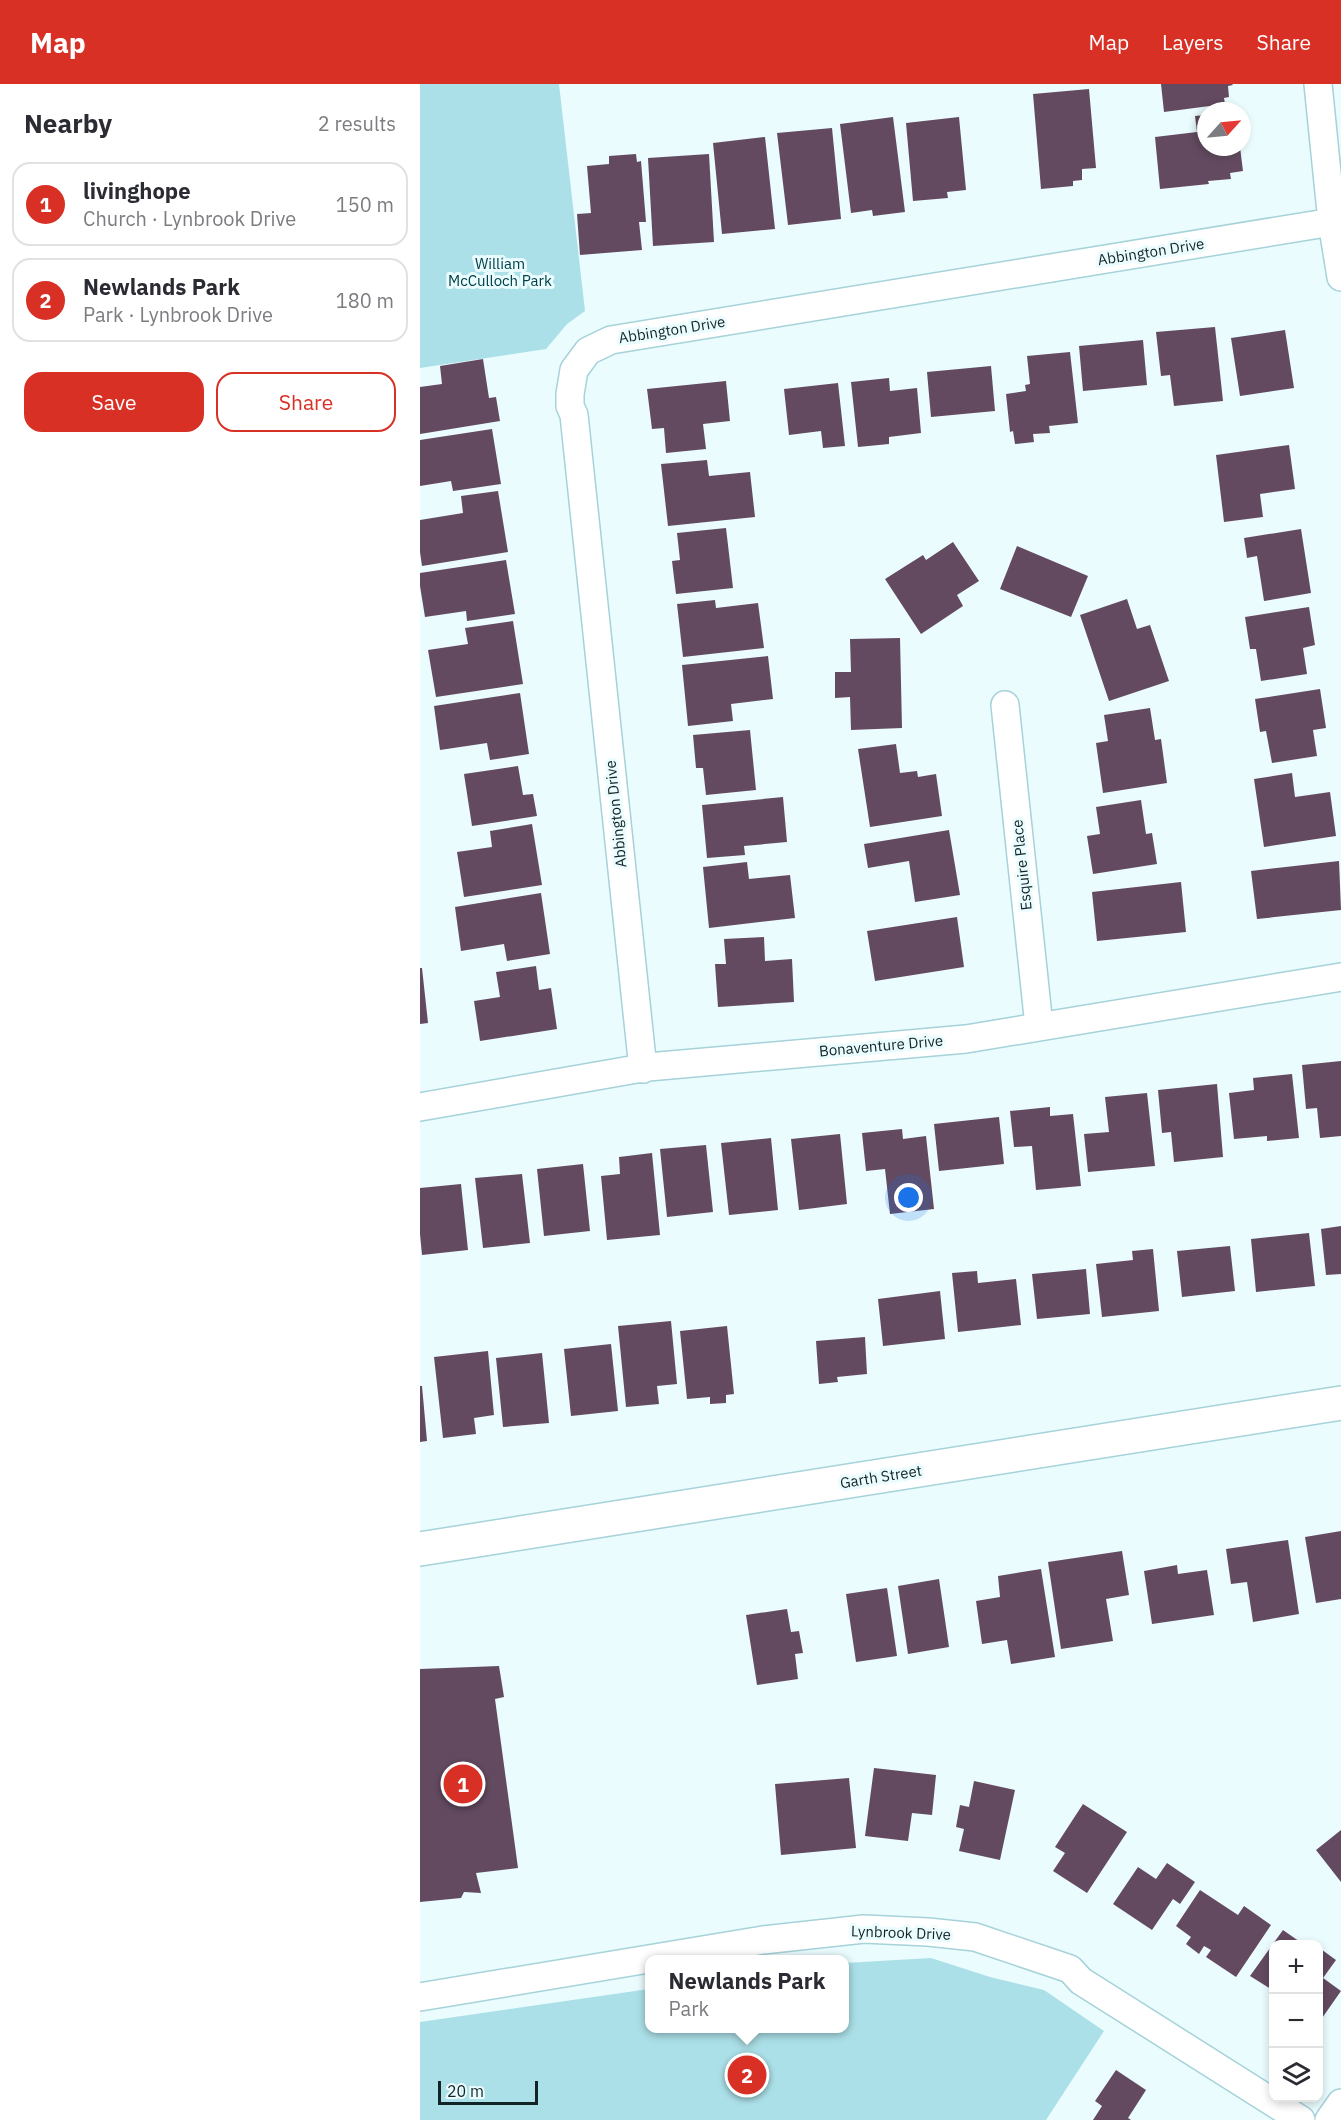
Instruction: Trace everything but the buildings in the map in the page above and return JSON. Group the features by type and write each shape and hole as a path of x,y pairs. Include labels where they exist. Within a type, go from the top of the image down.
{"main road":[{"name":"Garth Street","path":"420,1549 1341,1403"}],"street":[{"path":"1318,84 1332,222 1341,277"},
{"name":"Abbington Drive","path":"643,1069 574,415 570,406 572,376 588,351 611,340 1332,222"},
{"name":"Esquire Place","path":"1005,705 1039,1026"},
{"name":"Bonaventure Drive","path":"420,1107 648,1067 966,1039 1341,977"},
{"name":"Lynbrook Drive","path":"675,1955 778,1938 864,1929 975,1937 1070,1969 1081,1981 1300,2120"},
{"name":"Lynbrook Drive","path":"420,1997 645,1960"},
{"path":"1329,2120 1341,2103"}],"green space":[{"name":"William McCulloch Park","path":"420,84 559,84 585,311 567,324 546,349 420,368"},
{"path":"931,1958 990,1977 1044,1990 1104,2031 1046,2120 420,2120 420,2022 645,1990 645,2033 849,2033 849,1963"}],"place":[{"name":"livinghope","path":"463,1784"},
{"name":"Newlands Park","path":"747,2075"}]}
